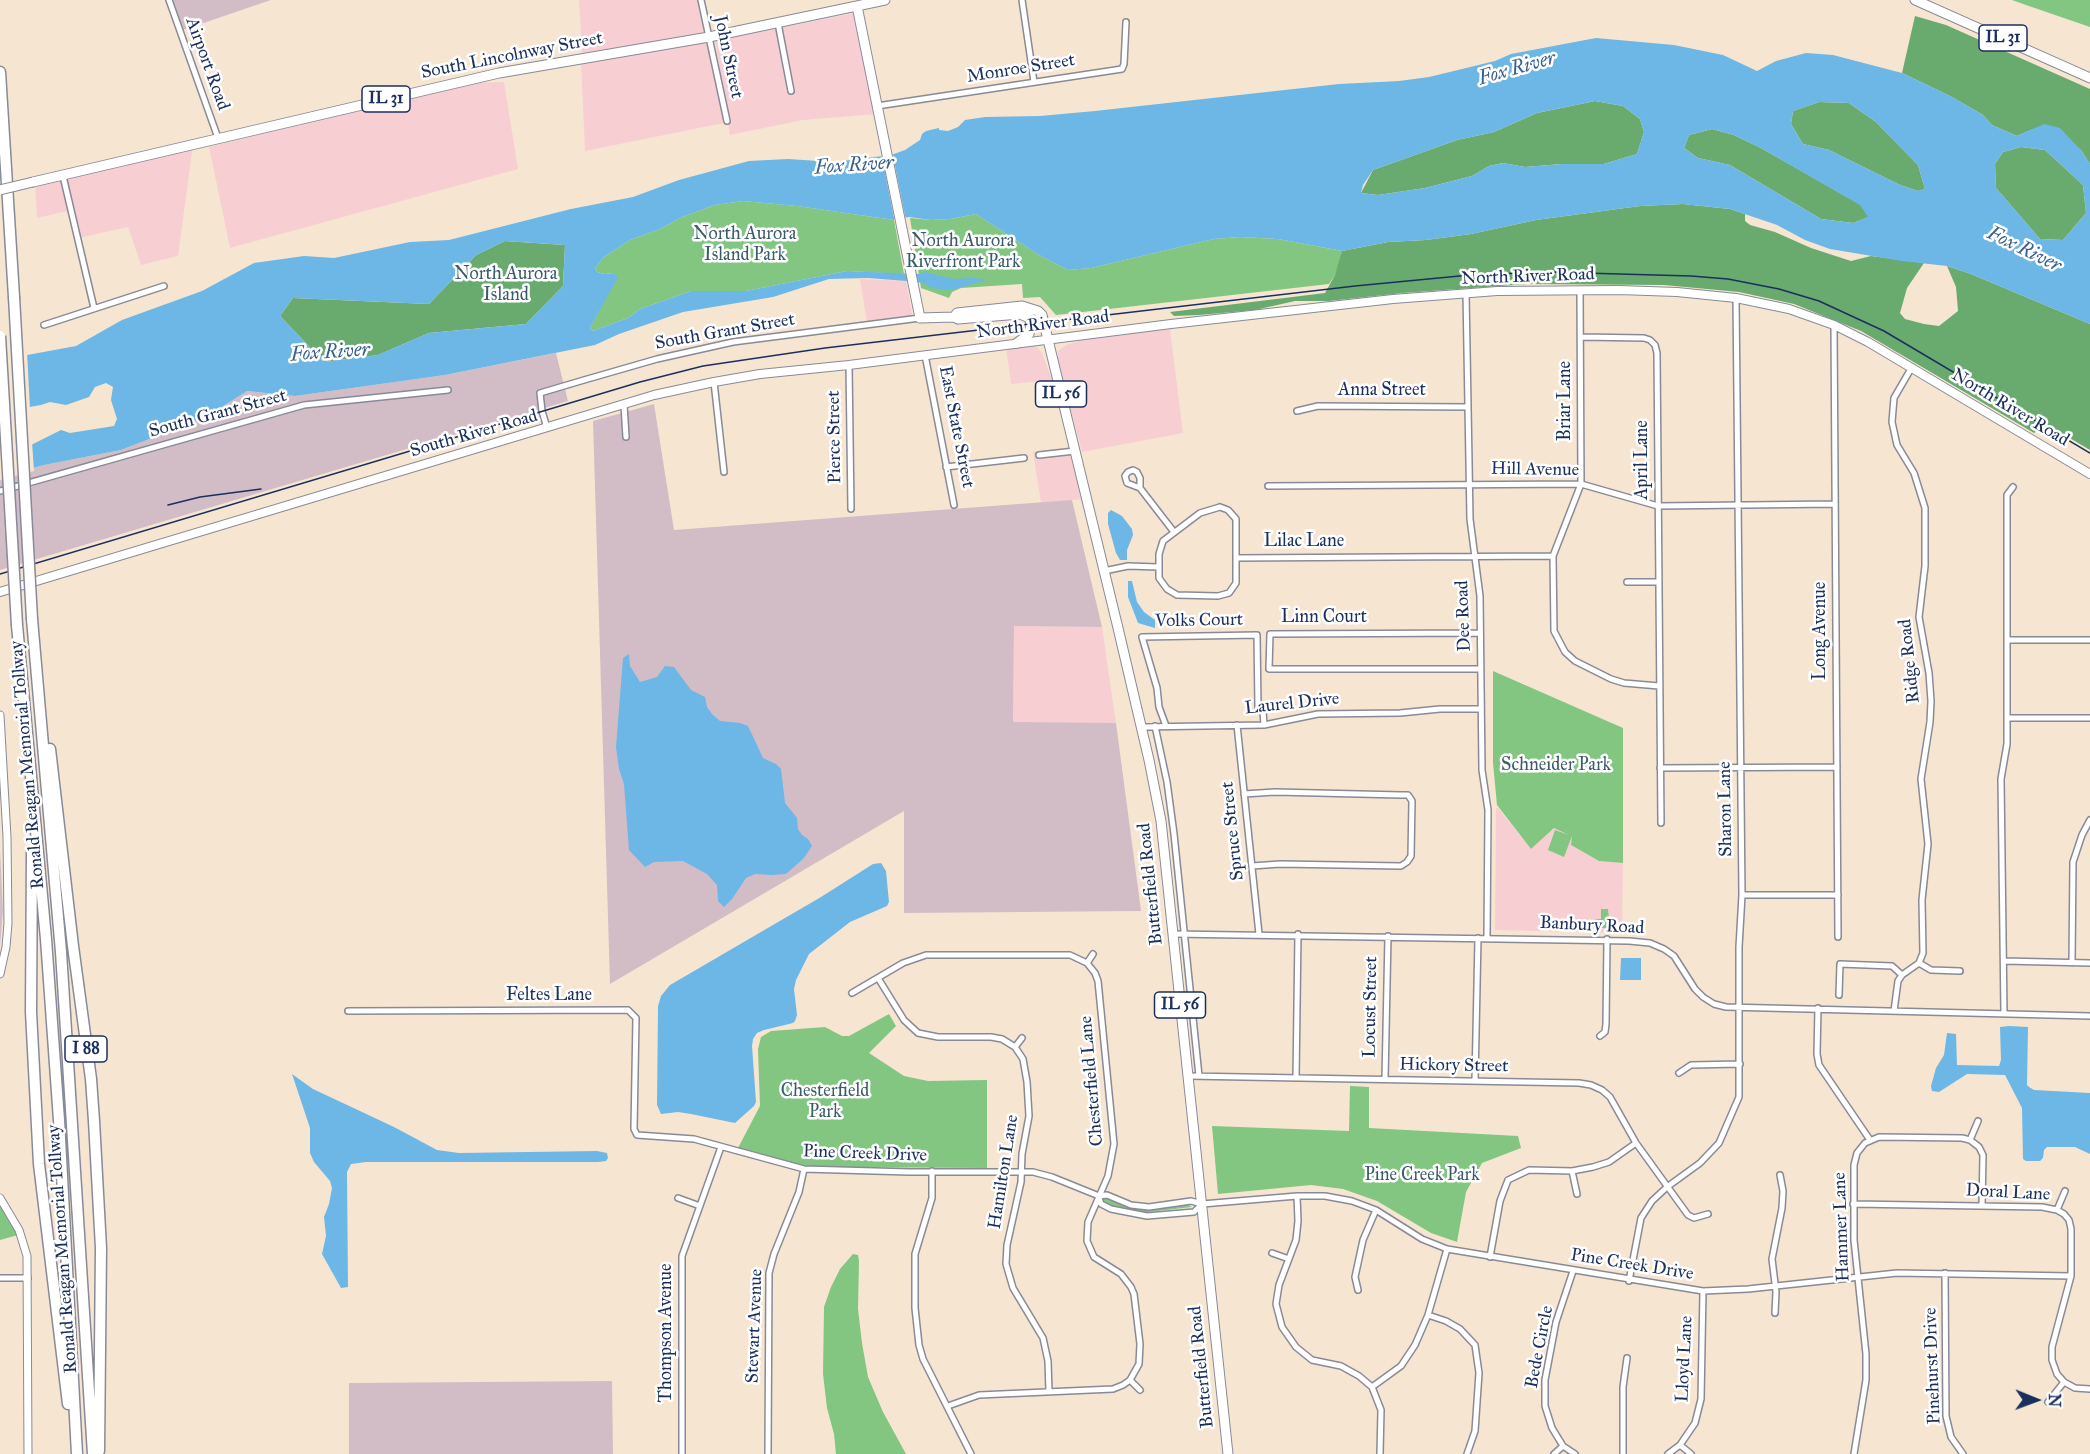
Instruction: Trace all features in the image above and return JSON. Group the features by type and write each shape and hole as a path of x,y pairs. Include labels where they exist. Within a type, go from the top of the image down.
{"highway":[{"name":"Ronald Reagan Memorial Tollway","path":"0,72 32,619 62,964 93,1454"},
{"name":"Ronald Reagan Memorial Tollway","path":"0,336 17,625 58,1109 77,1454"},
{"name":"I 88","path":"34,648 41,656 70,923 93,1100 101,1248 99,1454"},
{"name":"I 88","path":"35,828 32,842 31,1002 39,1164 69,1415 76,1429"}],"main road":[{"name":"IL 31","path":"856,3 885,0"},
{"name":"IL 31","path":"1915,0 2090,78"},
{"name":"South Lincolnway Street","path":"0,190 499,73 709,37 778,23 856,3"},
{"path":"856,3 920,318 954,317 958,320 1020,314 1042,321 1042,315 1038,311 1022,306 957,313 954,317"},
{"name":"North River Road","path":"925,355 1393,299 1466,293 1580,290 1677,292 1736,298 1789,309 1834,325 1912,367 2090,474"},
{"path":"1017,343 1029,334 1031,324 1029,317"},
{"name":"Butterfield Road","path":"1042,321 1142,727 1161,821 1228,1454"},
{"name":"South River Road","path":"0,592 682,388 760,374 925,355"}],"street":[{"name":"Airport Road","path":"169,0 218,138"},
{"name":"John Street","path":"701,0 727,121"},
{"path":"1022,0 1034,82"},
{"name":"Monroe Street","path":"877,106 1124,68 1126,22"},
{"path":"778,23 791,90"},
{"path":"63,176 94,308"},
{"path":"44,325 164,286"},
{"name":"Briar Lane","path":"1580,290 1581,484 1553,556 1553,620 1557,639 1565,652 1575,661 1611,679 1659,686"},
{"name":"Dee Road","path":"1466,293 1470,519 1480,597 1482,770 1488,810 1487,938"},
{"name":"Sharon Lane","path":"1629,1281 1641,1218 1652,1201 1700,1163 1719,1143 1739,1097 1742,895 1736,298"},
{"name":"South Grant Street","path":"547,428 540,393 647,362 713,346 920,318"},
{"name":"Long Avenue","path":"1834,325 1838,937"},
{"name":"April Lane","path":"1581,337 1644,338 1655,345 1657,353 1660,823"},
{"name":"East State Street","path":"925,355 954,505"},
{"name":"Pierce Street","path":"849,365 851,509"},
{"name":"Ridge Road","path":"1912,367 1894,398 1892,422 1897,445 1914,473 1925,508 1926,549 1919,617 1931,701 1930,722 1921,769 1921,792 1928,844 1922,900 1923,952 1919,963"},
{"path":"714,382 724,472"},
{"name":"South Grant Street","path":"0,491 304,405 448,390"},
{"path":"624,405 626,437"},
{"name":"Anna Street","path":"1297,411 1318,406 1468,407"},
{"path":"1039,455 1075,451"},
{"path":"946,467 1024,458"},
{"name":"Hill Avenue","path":"1268,486 1581,484 1658,506 1835,504"},
{"path":"2004,1014 2001,779 2007,744 2007,495 2013,487"},
{"path":"1140,488 1174,532"},
{"path":"1220,507 1228,510 1236,519 1236,558 1236,583 1229,593 1218,596 1177,595 1167,589 1159,578 1158,567 1163,541 1207,510 1220,507"},
{"name":"Lilac Lane","path":"1236,558 1553,556"},
{"path":"1104,571 1128,566 1158,567"},
{"path":"1627,582 1659,582"},
{"name":"Linn Court","path":"1480,633 1270,634 1269,669 1480,669"},
{"name":"Volks Court","path":"1166,726 1159,707 1157,688 1142,637 1257,635 1258,707 1263,711 1264,725"},
{"path":"2007,640 2090,640"},
{"name":"Laurel Drive","path":"1142,727 1264,725 1318,714 1481,709"},
{"path":"0,715 7,837 8,923 0,974"},
{"path":"2007,718 2090,718"},
{"name":"Spruce Street","path":"1237,725 1259,934"},
{"path":"1155,726 1171,807 1199,1076"},
{"path":"1660,768 1837,767"},
{"path":"1244,794 1275,792 1408,795 1412,801 1412,852 1405,864 1397,866 1280,864 1252,866"},
{"path":"2072,963 2073,862 2090,820"},
{"path":"1742,895 1838,895"},
{"name":"Banbury Road","path":"1173,934 1607,939 1650,943 1664,948 1680,964 1695,989 1703,997 1714,1004 1726,1007 2090,1016"},
{"path":"1296,1078 1298,934"},
{"name":"Locust Street","path":"1385,1079 1388,936"},
{"path":"1475,1081 1478,938"},
{"path":"1600,1036 1605,1032 1606,1024 1607,939"},
{"path":"852,993 903,963 926,955 1061,955 1076,957 1087,963 1093,954"},
{"path":"2004,961 2090,963"},
{"name":"Chesterfield Lane","path":"1087,963 1098,981 1114,1129 1113,1156 1086,1229 1087,1241 1094,1257 1126,1279 1134,1294 1141,1356 1137,1370 1130,1380"},
{"path":"1894,1011 1895,988 1902,975 1919,963 1931,970 1960,971"},
{"path":"1839,995 1840,964 1892,966 1902,975"},
{"path":"878,978 904,1020 918,1033 938,1037 997,1038 1010,1042 1015,1047 1022,1038"},
{"path":"1818,1008 1818,1065 1870,1140 1882,1137 1970,1140 1979,1147 1983,1155 1982,1206"},
{"name":"Feltes Lane","path":"348,1011 628,1010 636,1018 634,1129"},
{"name":"Hamilton Lane","path":"1015,1047 1025,1067 1029,1107 1022,1154 1020,1190 1007,1245 1007,1271 1013,1288 1043,1338 1048,1361 1049,1392"},
{"path":"1679,1073 1691,1065 1740,1064"},
{"name":"Hickory Street","path":"1188,1076 1591,1085 1610,1097 1636,1143 1688,1215 1694,1218 1708,1214"},
{"path":"1970,1140 1978,1121"},
{"name":"Pine Creek Drive","path":"634,1129 641,1137 684,1137 804,1169 1022,1172 1046,1175 1099,1196 1107,1196 1141,1207 1158,1207 1191,1201 1202,1204 1297,1196 1339,1198 1376,1210 1422,1239 1447,1249 1629,1281 1703,1291 1721,1292 1897,1273 2071,1276"},
{"name":"Hammer Lane","path":"1854,1454 1866,1380 1866,1354 1857,1276 1853,1204 1856,1156 1863,1145 1870,1140"},
{"path":"1490,1257 1500,1201 1508,1180 1528,1170 1572,1171 1609,1162 1636,1143"},
{"name":"Thompson Avenue","path":"682,1454 681,1262 685,1245 721,1147"},
{"name":"Stewart Avenue","path":"768,1454 769,1273 774,1254 799,1192 804,1169"},
{"path":"933,1171 932,1198 915,1254 915,1308 920,1353 971,1454"},
{"path":"1572,1171 1577,1194"},
{"path":"1775,1313 1772,1259 1782,1208 1783,1191 1780,1174"},
{"path":"2057,1210 2065,1191"},
{"name":"Pine Creek Drive","path":"1099,1196 1101,1204 1111,1209 1147,1216 1194,1212 1202,1204"},
{"path":"1297,1196 1296,1240 1279,1285 1276,1304 1282,1327 1296,1347 1312,1360 1341,1366 1359,1376 1372,1387 1381,1410 1380,1454"},
{"path":"0,1198 20,1230 27,1256 28,1454"},
{"path":"678,1198 700,1206"},
{"name":"Doral Lane","path":"1853,1204 2042,1207 2057,1210 2067,1217 2071,1225 2071,1276 2051,1354 2055,1370 2064,1382"},
{"path":"1358,1290 1355,1277 1363,1240 1376,1210"},
{"path":"1372,1387 1401,1366 1415,1345 1428,1315 1447,1249"},
{"path":"1272,1253 1289,1259"},
{"name":"Bede Circle","path":"1573,1271 1556,1322 1545,1380 1545,1406 1552,1428 1563,1446 1575,1454"},
{"name":"Pinehurst Drive","path":"1945,1273 1946,1416 1951,1437 1963,1454"},
{"path":"0,1278 28,1278"},
{"name":"Lloyd Lane","path":"1680,1445 1695,1423 1701,1399 1703,1291"},
{"path":"1428,1315 1460,1329 1475,1345 1479,1373 1475,1431 1467,1454"},
{"path":"1623,1454 1623,1387 1627,1358"},
{"path":"948,1406 979,1395 1113,1389 1130,1380 1140,1390"},
{"path":"2048,1402 2064,1382 2075,1388 2090,1389"},
{"path":"1668,1454 1680,1445 1691,1454"},
{"path":"1554,1454 1563,1446"}],"shaded area":[{"path":"172,0 271,0 183,30"},
{"path":"579,0 698,0 704,32 582,53"},
{"path":"854,13 877,114 803,120 730,135 715,41"},
{"path":"704,42 708,46 724,123 585,151 581,62"},
{"path":"504,82 518,169 230,248 209,147 470,83"},
{"path":"193,145 178,256 141,265 128,227 79,238 64,177"},
{"path":"62,176 71,210 37,218 35,182"},
{"path":"860,279 906,281 913,318 867,323"},
{"path":"1170,329 1183,433 1082,452 1058,361 1058,351 1066,345 1082,340"},
{"path":"1033,346 1042,353 1052,380 1011,384 1006,347"},
{"path":"556,353 568,401 0,570 0,477 44,465 121,450 206,417 247,391 295,396 445,375"},
{"path":"654,404 674,530 1072,500 1102,627 1014,626 1013,722 1116,723 1141,911 904,913 904,811 610,984 593,421"},
{"path":"1070,447 1084,499 1041,503 1033,452"},
{"path":"1014,626 1102,627 1116,723 1013,723"},
{"path":"1496,808 1531,849 1554,828 1573,836 1571,845 1599,861 1623,863 1622,933 1495,930"},
{"path":"0,849 3,911 0,946"},
{"path":"612,1381 613,1454 349,1454 349,1383"}],"green space":[{"path":"2012,0 2090,0 2090,27 2026,5"},
{"path":"1915,16 1946,25 2090,89 2090,164 2081,150 2033,129 2017,136 1992,125 1983,115 1952,97 1902,73"},
{"path":"1595,101 1623,106 1640,119 1644,132 1637,154 1604,164 1525,167 1503,163 1489,166 1472,176 1425,188 1378,195 1361,193 1373,170 1457,140 1494,132 1537,113"},
{"path":"1819,102 1849,103 1876,122 1918,165 1925,189 1918,191 1900,185 1829,150 1803,144 1791,124 1793,111"},
{"path":"1712,129 1734,135 1761,148 1861,205 1869,217 1853,223 1821,219 1730,165 1698,158 1684,148 1689,135"},
{"path":"2021,147 2045,150 2083,185 2086,213 2063,240 2040,239 1996,188 1995,164 2003,152"},
{"name":"North Aurora Island Park","path":"743,201 894,220 904,274 847,271 746,291 691,291 640,309 628,318 593,331 590,328 617,277 613,273 597,272 595,268 604,257 630,240 660,229 682,217 715,205"},
{"path":"1683,204 1730,209 1745,214 1745,221 1750,225 1851,261 1871,256 1924,263 1907,288 1900,313 1905,319 1939,326 1958,311 1956,287 1947,266 2090,324 2090,450 2046,424 2034,433 1861,331 1794,304 1739,292 1664,285 1528,284 1329,301 1295,301 1255,310 1199,315 1174,316 1170,312 1325,293 1335,275 1342,251 1388,242 1471,234 1536,220 1640,206"},
{"name":"North Aurora Riverfront Park","path":"976,214 1039,255 1068,270 1091,268 1214,239 1240,237 1278,239 1342,251 1341,260 1329,284 1056,315 1040,297 1023,298 1022,284 961,288 952,292 949,298 921,288 910,218 950,219"},
{"name":"North Aurora Island","path":"505,241 565,245 563,286 526,324 429,333 378,355 324,362 280,316 293,298 429,304 476,255"},
{"name":"Schneider Park","path":"1493,671 1623,728 1623,863 1599,861 1571,845 1572,836 1564,857 1548,850 1555,830 1569,835 1554,828 1531,849 1497,805 1493,763"},
{"path":"1601,909 1608,909 1609,919 1616,919 1616,928 1594,928 1594,919 1601,919"},
{"name":"Chesterfield Park","path":"889,1014 896,1026 869,1053 904,1076 928,1081 987,1080 987,1168 819,1167 802,1165 738,1148 760,1106 758,1049 761,1037 771,1031 825,1027 842,1036 849,1036"},
{"name":"Pine Creek Park","path":"1350,1086 1369,1087 1369,1128 1518,1136 1521,1148 1482,1163 1466,1192 1457,1242 1431,1233 1377,1201 1343,1189 1311,1185 1218,1194 1212,1126 1349,1131"},
{"path":"1105,1197 1139,1209 1188,1205 1192,1207 1140,1213 1121,1210 1103,1202 1102,1199"},
{"path":"0,1203 8,1213 18,1235 0,1240"},
{"path":"853,1254 858,1255 859,1261 858,1309 868,1377 883,1412 906,1454 836,1454 823,1374 824,1307 840,1269"}],"water":[{"name":"Fox River","path":"1596,38 1674,45 1723,55 1757,71 1776,61 1806,53 1833,55 1902,73 1952,97 1983,115 1992,125 2017,136 2044,124 2060,128 2081,150 2090,164 2090,324 1947,266 1830,249 1805,240 1777,225 1730,209 1683,204 1640,206 1536,220 1471,234 1388,242 1342,251 1278,239 1240,237 1214,239 1091,268 1068,270 1039,255 976,214 950,219 931,220 909,217 894,220 743,201 715,205 682,217 660,229 630,240 604,257 595,268 597,272 613,273 618,277 590,328 593,331 628,318 640,309 691,291 746,291 847,271 919,274 925,272 953,279 986,280 952,290 931,288 924,283 906,281 868,278 829,279 773,297 683,312 619,334 595,345 445,375 295,396 247,391 206,417 121,450 44,465 0,477 0,444 29,446 61,430 70,433 114,426 117,419 111,400 113,387 106,383 95,387 89,397 66,405 50,402 0,412 0,360 76,346 122,320 202,291 254,263 304,256 334,258 410,242 449,240 571,209 633,197 679,180 749,161 788,159 834,162 891,155 905,150 920,140 926,131 939,128 939,130 948,131 958,127 965,120 985,117 1040,116 1339,84 1399,81 1429,77 1495,61 1511,54","holes":["1595,101 1623,106 1640,119 1644,132 1637,154 1604,164 1525,167 1503,163 1489,166 1472,176 1425,188 1378,195 1361,193 1363,185 1373,170 1457,140 1494,132 1537,113","1819,102 1849,103 1876,122 1918,165 1925,189 1918,191 1900,185 1829,150 1803,144 1791,124 1793,111","1712,129 1734,135 1860,205 1868,217 1853,223 1821,219 1730,165 1698,158 1684,148 1689,135","2021,147 2045,150 2083,185 2086,213 2063,240 2040,239 1996,188 1995,164 2003,152","505,241 565,245 563,286 526,324 429,333 378,355 324,362 280,316 293,298 429,304 476,255"]},
{"path":"1111,510 1122,516 1132,529 1133,535 1127,550 1127,560 1120,560 1116,553 1108,524 1108,513"},
{"path":"1128,581 1132,581 1137,602 1144,612 1155,620 1155,628 1138,623 1128,597"},
{"path":"629,654 630,666 640,682 657,677 665,666 674,667 691,690 705,697 707,707 720,721 748,726 763,758 781,769 785,803 797,818 798,829 812,846 804,858 786,874 755,874 746,878 724,907 718,901 717,885 707,874 683,861 654,862 645,867 629,850 624,784 616,747 623,658"},
{"path":"881,863 886,871 889,902 887,906 850,922 809,954 794,989 797,1015 795,1021 757,1033 753,1039 756,1102 754,1106 735,1123 678,1112 661,1114 657,1105 658,1006 661,996 670,985 873,864"},
{"path":"1621,958 1641,958 1641,980 1620,980"},
{"path":"2000,1027 2028,1027 2027,1085 2029,1087 2034,1090 2090,1093 2090,1154 2075,1147 2047,1147 2040,1161 2023,1159 2022,1108 2005,1075 1967,1074 1939,1092 1932,1091 1931,1086 1936,1068 1944,1055 1947,1033 1956,1034 1957,1065 1999,1066 2001,1060"},
{"path":"292,1074 313,1089 437,1150 459,1153 597,1151 607,1153 608,1158 606,1161 598,1162 366,1162 351,1164 347,1172 348,1287 341,1288 322,1254 326,1236 324,1217 332,1188 330,1181 314,1162 310,1153 310,1128"}],"pier":[{"path":"892,151 906,220 895,223 881,153"},
{"path":"27,351 30,410 0,415 0,356"},
{"path":"0,441 32,442 34,471 0,480"}],"railway":[{"path":"0,574 640,382 703,366 825,348 1355,286 1470,275 1548,272 1691,276 1728,279 1779,289 1819,301 1884,331 2090,453"},
{"path":"168,505 200,497 261,489"}]}
